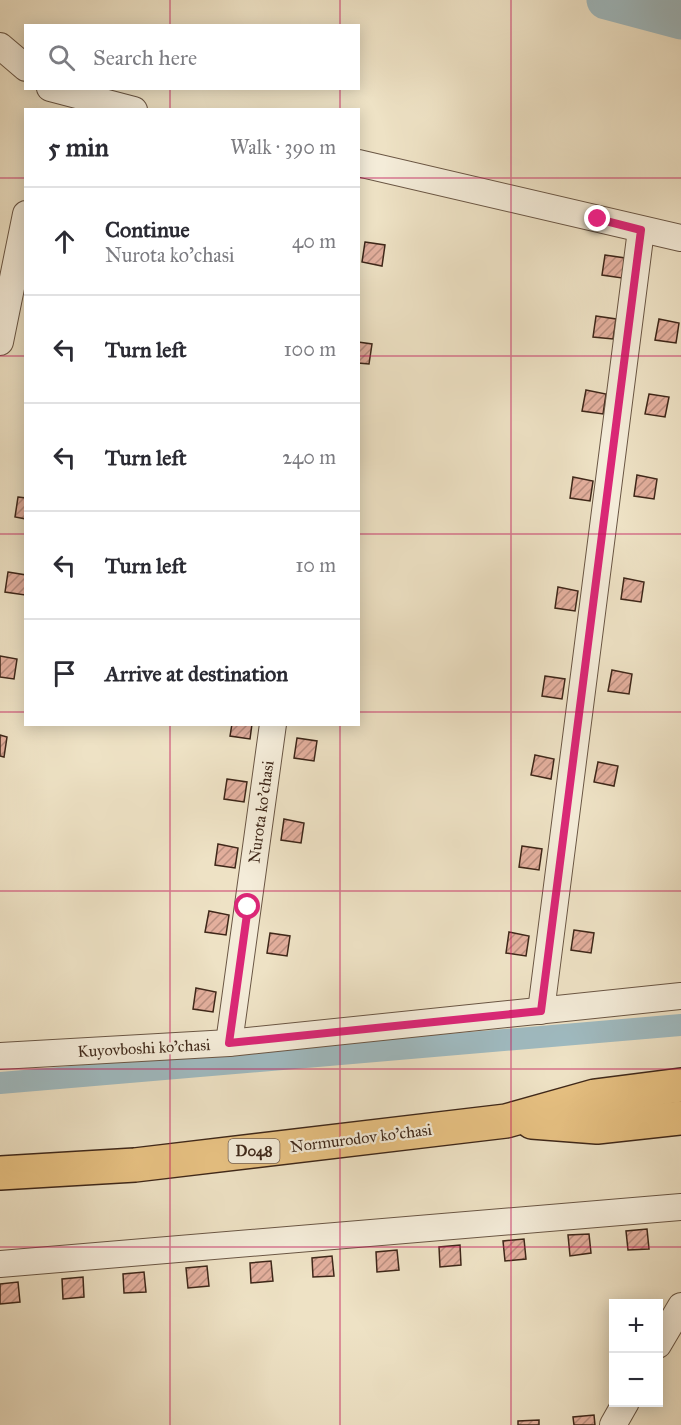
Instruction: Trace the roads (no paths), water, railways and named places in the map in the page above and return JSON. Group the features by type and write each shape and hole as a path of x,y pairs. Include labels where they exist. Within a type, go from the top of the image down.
{"main road":[{"name":"Normurodov ko'chasi","path":"0,1173 135,1165 506,1121 595,1096 681,1085"},
{"name":"Normurodov ko'chasi","path":"506,1121 597,1127 681,1118"}],"street":[{"path":"0,46 24,66"},
{"path":"50,96 122,108"},
{"path":"360,163 681,238"},
{"path":"1,328 24,223"},
{"path":"541,1011 641,230"},
{"name":"Nurota ko'chasi","path":"229,1043 273,726"},
{"name":"Kuyovboshi ko'chasi","path":"0,1056 229,1043 681,996"},
{"path":"0,1263 681,1207"},
{"path":"663,1337 681,1306"},
{"path":"613,1425 623,1407"}],"waterway":[{"path":"606,0 681,20"},
{"path":"0,1083 681,1025"}]}
